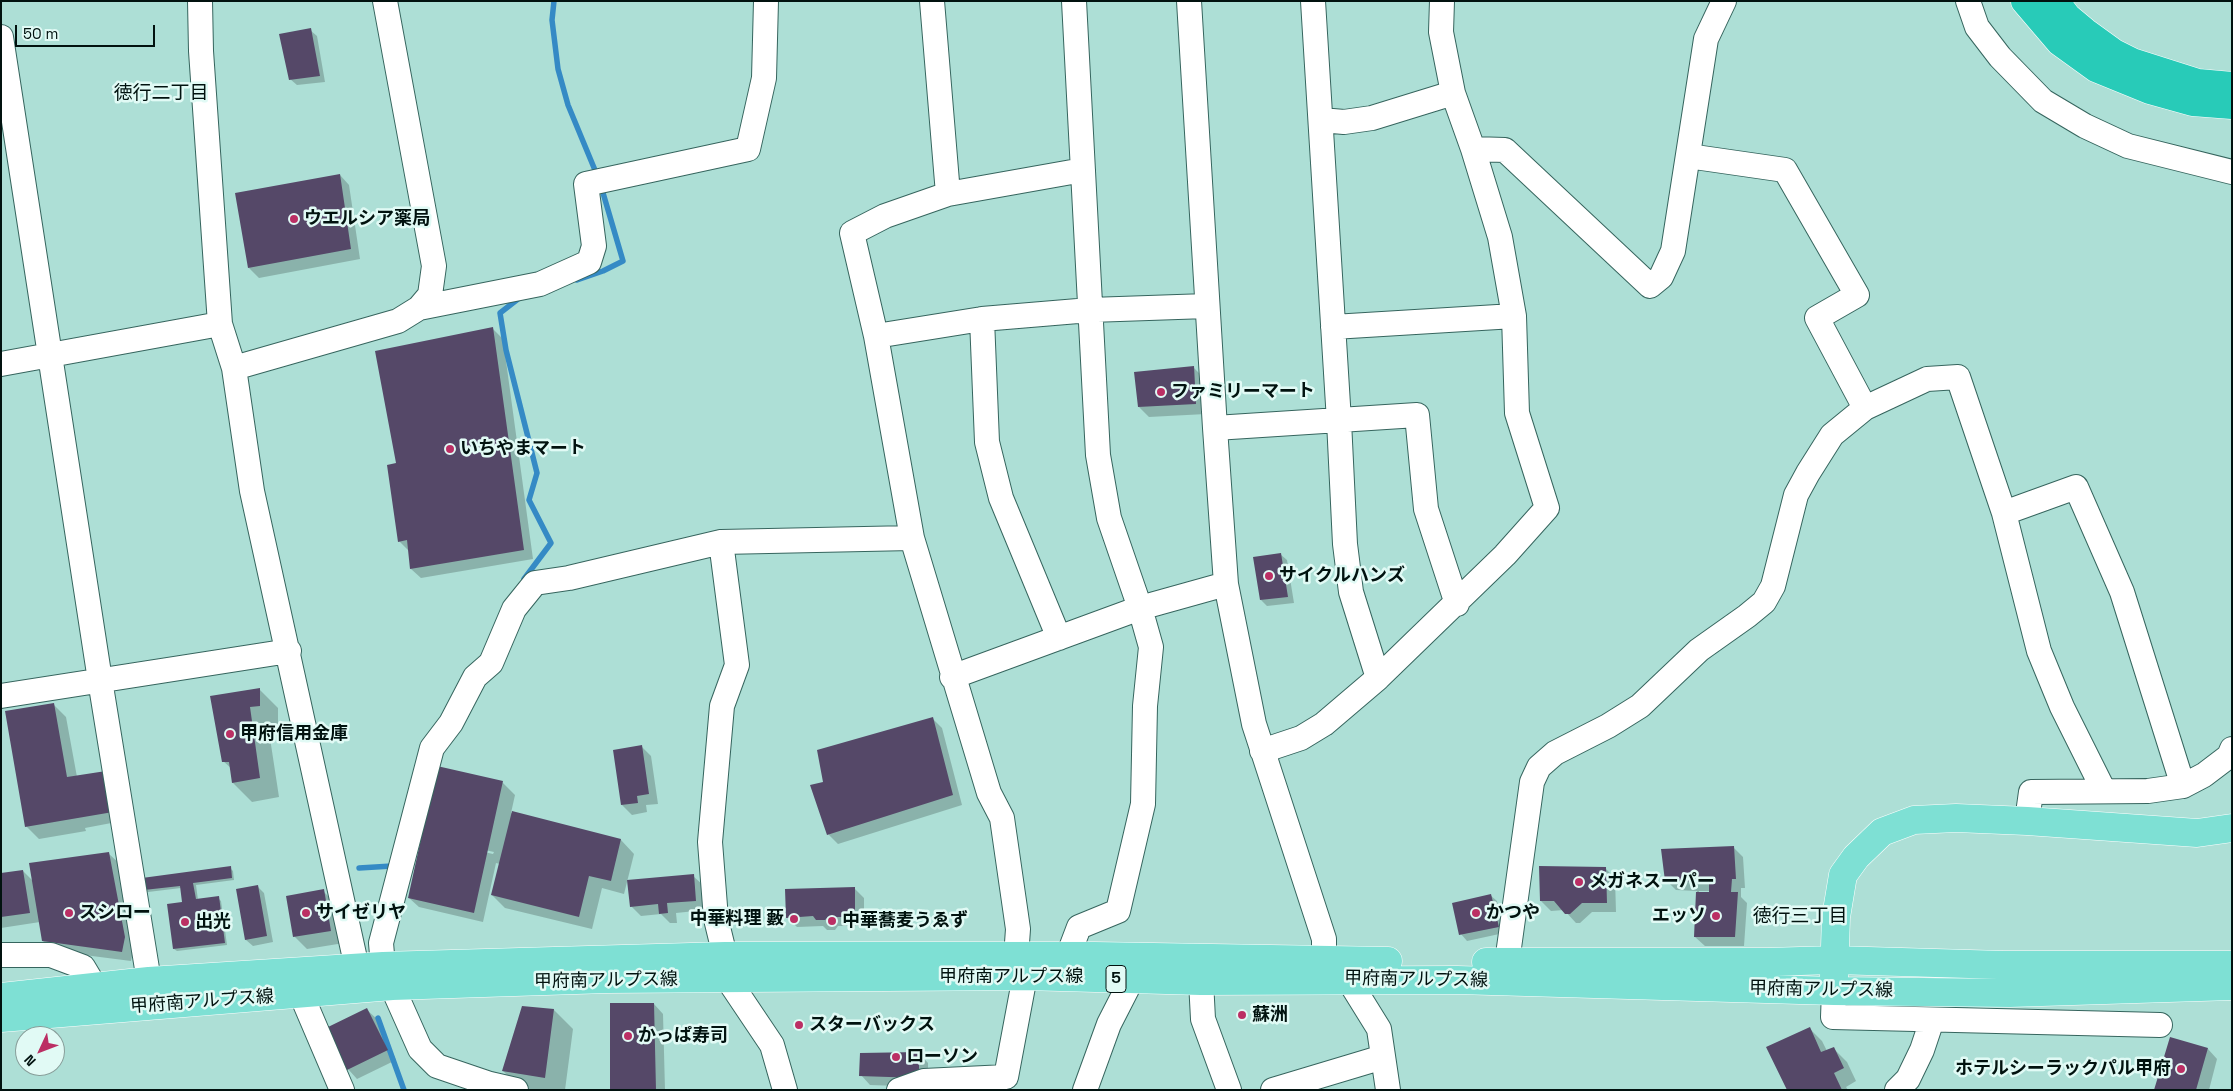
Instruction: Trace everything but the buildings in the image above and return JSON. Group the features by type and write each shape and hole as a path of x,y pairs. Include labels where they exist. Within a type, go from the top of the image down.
{"highway":[{"path":"2025,1 2060,42 2096,68 2150,90 2193,102 2232,105"},
{"path":"2055,1 2067,17 2085,32 2114,53 2132,62 2198,83 2232,86"}],"main road":[{"path":"1834,991 1836,917 1843,875 1856,857 1882,832 1914,820 1956,818 2198,833 2232,828"},
{"path":"2198,833 2232,847"},
{"name":"甲府南アルプス線","path":"1021,967 1068,956 1457,980 1834,991 2010,994 2232,986"},
{"name":"甲府南アルプス線","path":"1,996 149,981 359,978 726,967 1021,967 1132,980 1201,981 1507,962 1834,960 2003,965 2232,965"},
{"name":"甲府南アルプス線","path":"1,1018 301,994 359,978"}],"street":[{"path":"200,1 201,51 220,324 234,368 252,490 289,651 359,978"},
{"path":"234,368 398,321 419,308 430,296 434,266 385,1"},
{"path":"419,308 540,284 589,262 594,246 586,184 748,149 764,78 766,1"},
{"path":"932,1 948,194"},
{"path":"1068,956 1079,927 1118,911 1142,804 1145,706 1151,647 1140,608 1109,518 1098,455 1074,1"},
{"path":"1189,1 1214,428 1226,584 1254,724 1324,939 1332,972 1378,1029 1388,1090"},
{"path":"1313,1 1345,544 1351,592 1378,678"},
{"path":"1262,751 1301,738 1324,724 1378,678 1457,604 1505,555 1547,508 1517,413 1514,316 1500,237 1473,149 1452,93 1441,32 1442,1"},
{"path":"1968,1 1977,27 2000,57 2043,101 2085,126 2128,146 2232,172"},
{"path":"1473,149 1505,150 1650,286 1661,278 1673,251 1706,39 1720,2"},
{"path":"1,37 49,355 149,981"},
{"path":"1321,120 1344,122 1372,118 1452,93"},
{"path":"1688,156 1785,170 1857,294 1817,318 1865,408"},
{"path":"899,1090 924,1081 1006,1077 1021,967 1018,929 1002,818 989,793 952,677 912,538 876,336 852,233 885,216 948,194 1083,170"},
{"path":"876,336 982,319 1090,310 1207,306"},
{"path":"1333,327 1514,316"},
{"path":"982,319 987,442 1001,498 1059,638"},
{"path":"1,364 220,324"},
{"path":"1507,962 1532,782 1540,767 1556,753 1608,726 1640,706 1699,650 1764,602 1773,586 1796,495 1808,472 1832,435 1865,408 1927,379 1958,376 2004,513 2039,651 2062,707 2104,790"},
{"path":"1214,428 1417,415 1426,508 1457,604"},
{"path":"2004,513 2076,487 2122,592 2183,786"},
{"path":"516,1090 490,1084 437,1066 420,1048 388,976 380,944 432,748 451,723 475,677 491,663 514,609 536,583 569,578 721,542 912,538"},
{"path":"721,542 737,665 722,706 710,842 716,918 726,967 772,1045 785,1090"},
{"path":"952,677 1140,608 1226,584"},
{"path":"1,696 289,651"},
{"path":"2026,821 2031,792 2148,791 2183,786 2204,775 2229,756 2232,749"},
{"path":"1,955 51,955 83,967 95,987"},
{"path":"1085,1090 1109,1024 1132,980"},
{"path":"1201,981 1203,1019 1228,1090"},
{"path":"1834,991 1834,1017 2160,1025"},
{"path":"301,994 342,1090"},
{"path":"1898,1090 1908,1079 1932,1020"},
{"path":"1273,1090 1383,1057"}],"waterway":[{"path":"554,1 552,20 558,69 568,105 597,175"},
{"path":"577,280 603,271 623,261 601,186"},
{"path":"518,299 500,313 506,350 537,473 529,500 551,543 524,579"},
{"path":"359,868 392,866 392,863"},
{"path":"378,1018 404,1090"}],"place":[{"name":"ウエルシア薬局","path":"294,219"},
{"name":"ファミリーマート","path":"1161,392"},
{"name":"いちやまマート","path":"450,449"},
{"name":"サイクルハンズ","path":"1269,576"},
{"name":"甲府信用金庫","path":"230,734"},
{"name":"メガネスーパー","path":"1579,882"},
{"name":"スシロー","path":"69,913"},
{"name":"サイゼリヤ","path":"306,913"},
{"name":"かつや","path":"1476,913"},
{"name":"エッソ","path":"1716,916"},
{"name":"中華料理 藪","path":"794,919"},
{"name":"中華蕎麦うゑず","path":"832,921"},
{"name":"出光","path":"185,922"},
{"name":"蘇洲","path":"1242,1015"},
{"name":"スターバックス","path":"799,1025"},
{"name":"かっぱ寿司","path":"628,1036"},
{"name":"ローソン","path":"896,1057"},
{"name":"ホテルシーラックパル甲府","path":"2181,1069"}],"district":[{"name":"徳行二丁目","path":"161,94"},
{"name":"徳行三丁目","path":"1800,917"}]}
